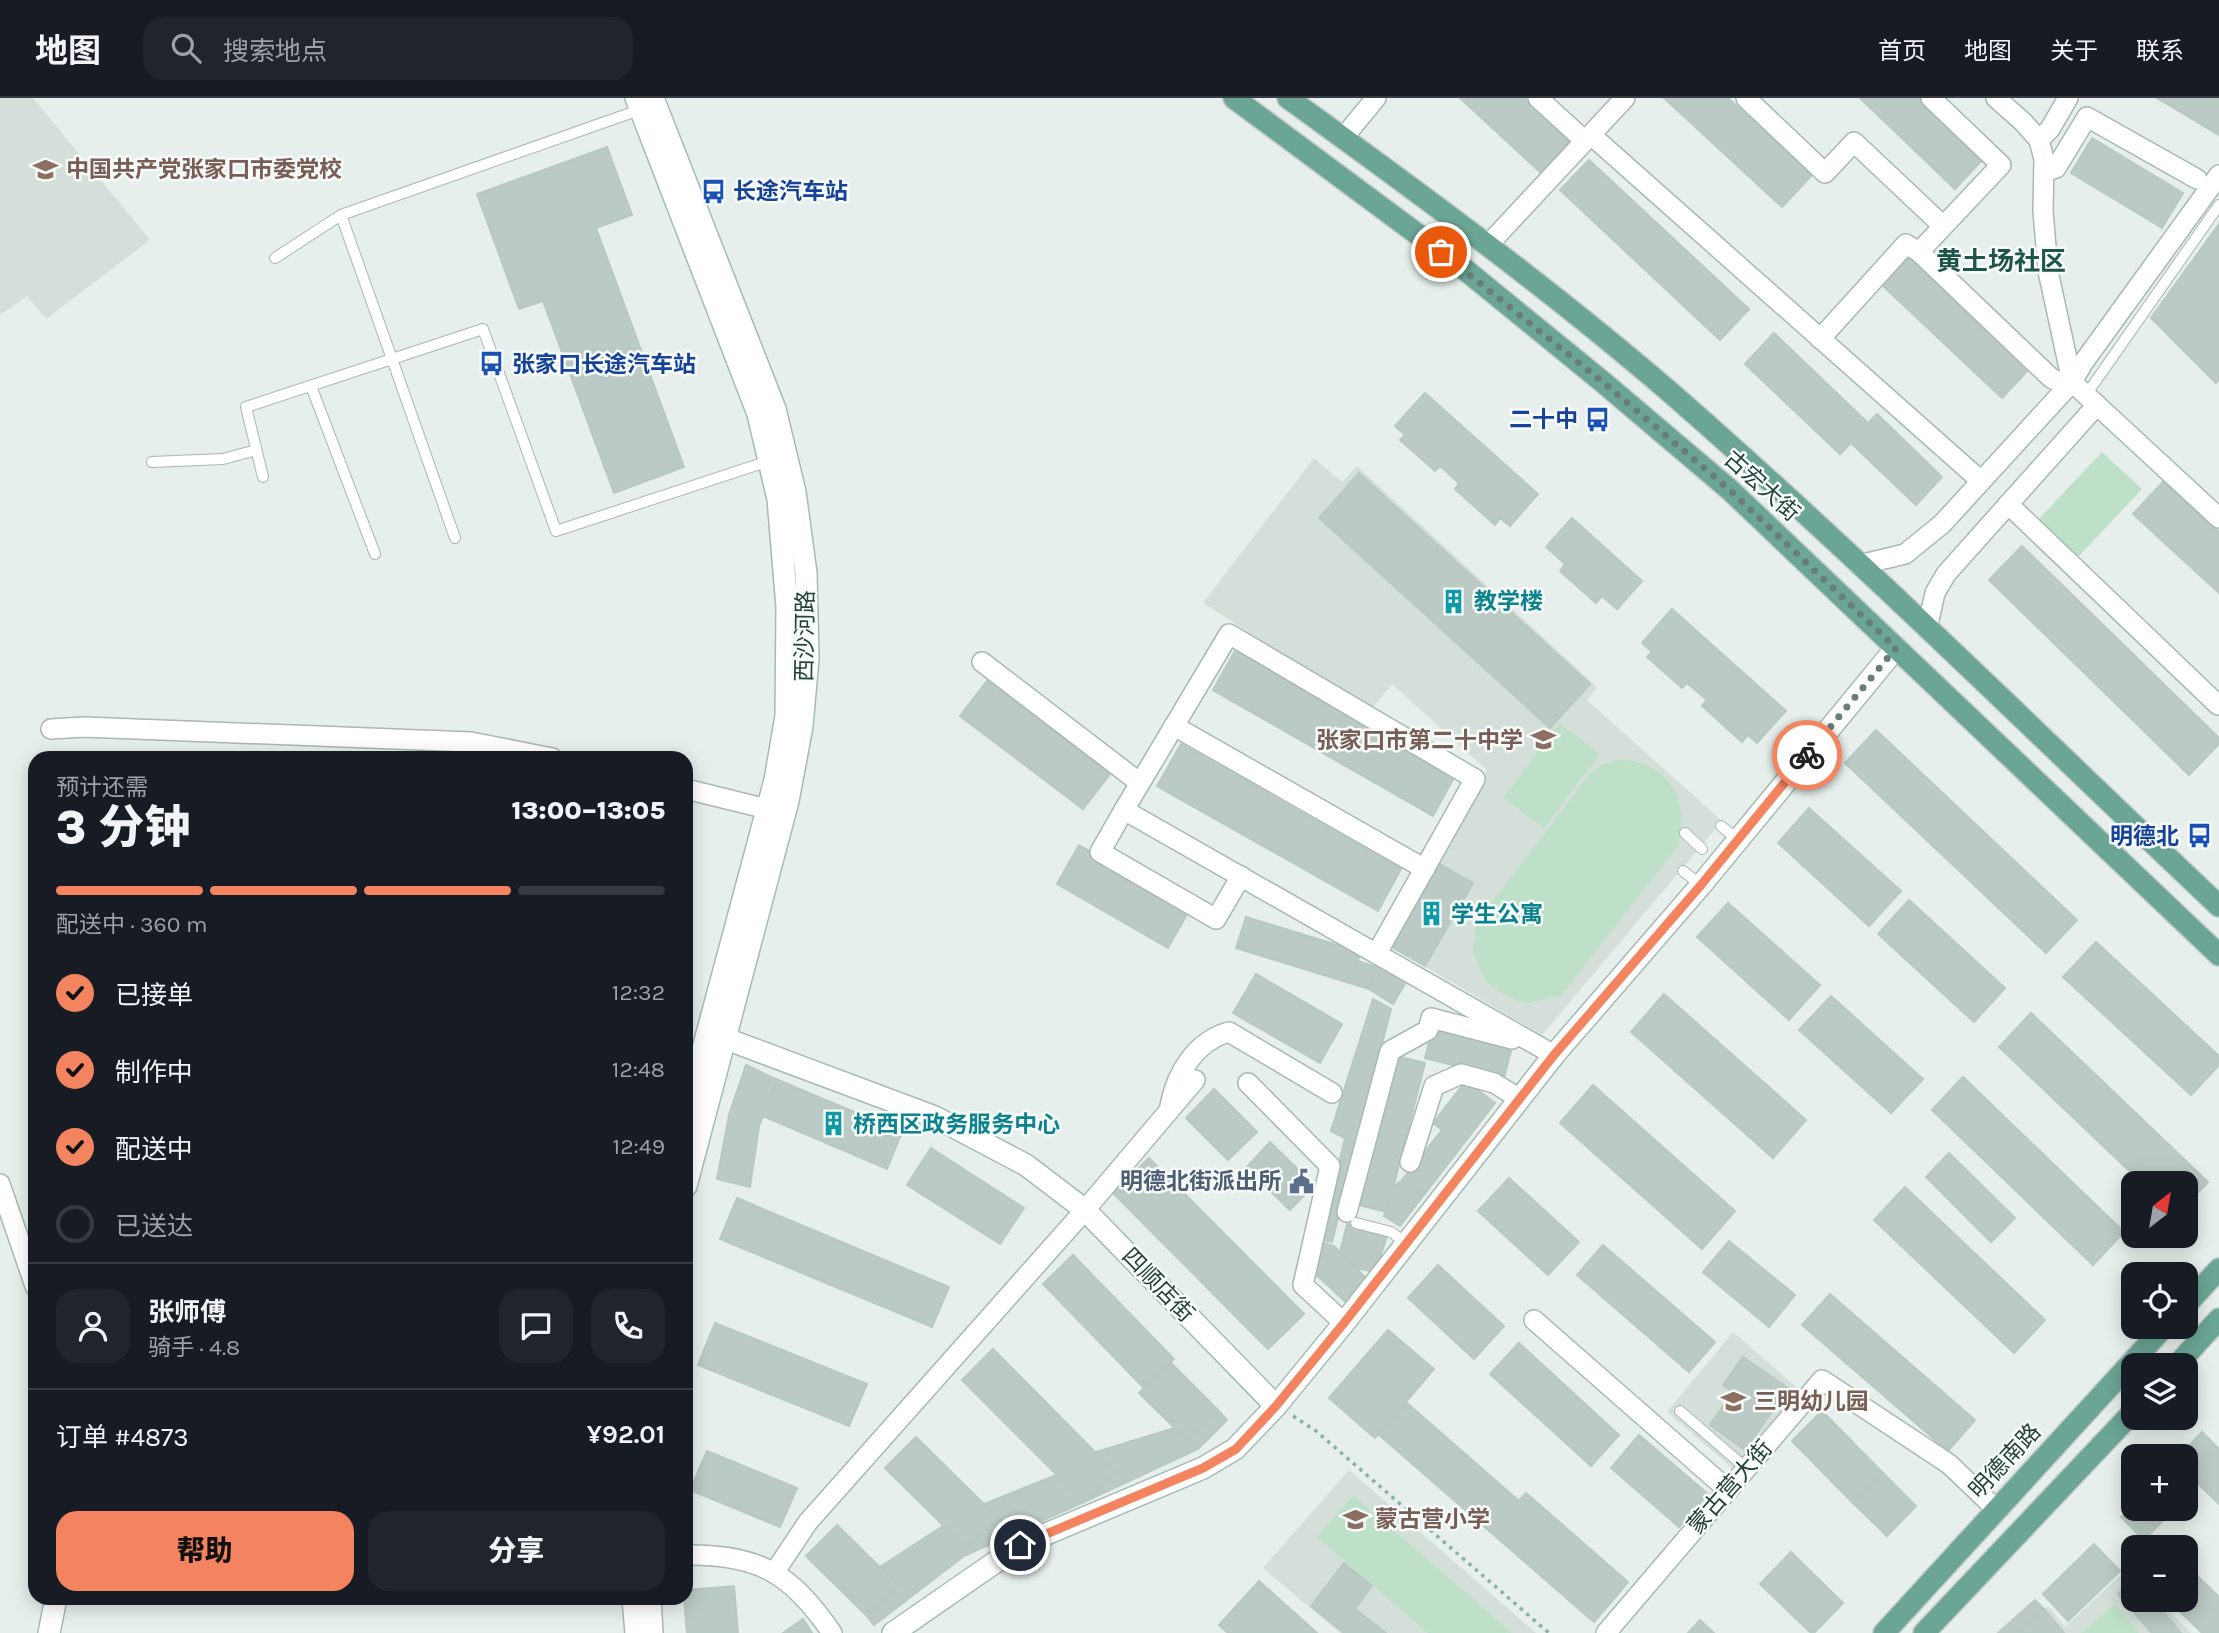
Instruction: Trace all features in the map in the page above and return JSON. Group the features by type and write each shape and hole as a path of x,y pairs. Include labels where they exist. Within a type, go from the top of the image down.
{"main road":[{"name":"古宏大街","path":"1234,98 1463,268 1730,490 2219,955"},
{"name":"古宏大街","path":"1288,98 1487,246 1670,393 1859,565 2219,906"},
{"path":"2012,757 2034,731"},
{"path":"2198,1292 2219,1269"},
{"path":"2187,1353 2219,1319"},
{"name":"明德南路","path":"1884,1633 2153,1339"},
{"path":"1924,1633 2121,1425"}],"street":[{"path":"1343,138 1376,98"},
{"path":"1538,98 1821,339 1981,481"},
{"path":"1746,98 1825,173 1854,142 1943,226"},
{"path":"1919,252 2001,165 1931,98"},
{"path":"1996,98 2039,140 2044,159 2043,211 2048,271 2085,394"},
{"path":"2039,140 2050,128 2068,98"},
{"path":"1487,246 1588,138 1616,101"},
{"name":"西沙河路","path":"646,102 775,409 787,621 786,716 775,780 716,1035 693,1151"},
{"path":"2044,172 2056,168 2087,117 2197,179"},
{"path":"1927,629 1934,593 1946,574 2008,504 2085,394 2083,363 2219,175"},
{"path":"1821,339 1906,244 1919,252 2051,378 2085,394 2219,518"},
{"path":"1859,565 1905,554 1942,524 1981,481 2085,394"},
{"name":"西沙河路","path":"693,1094 716,1035 788,801 802,726 808,659 806,573 795,492 778,458"},
{"path":"2008,504 2218,705"},
{"path":"1241,876 1216,919 1100,852 1229,634 1475,779 1377,953"},
{"path":"893,1633 1020,1545 1214,1462 1236,1449 1276,1406 1344,1323 1554,1055 1701,885 1729,832 1896,648"},
{"path":"982,662 1140,783"},
{"path":"1174,726 1425,869"},
{"path":"51,729 84,727 471,743 514,751"},
{"path":"693,791 767,809"},
{"path":"1124,810 1554,1055"},
{"path":"1452,1023 1464,1002"},
{"path":"1352,1217 1390,1051 1428,1030 1431,1018 1512,1039"},
{"path":"1169,1111 1173,1087 1190,1059 1203,1044 1216,1035 1230,1032 1332,1093"},
{"name":"四顺店街","path":"716,1035 935,1116 1026,1165 1085,1210 1276,1406"},
{"path":"1409,1162 1434,1086 1461,1074 1494,1083 1520,1099"},
{"path":"774,1573 808,1521 1085,1210 1195,1080"},
{"path":"1248,1083 1330,1166 1303,1285 1344,1323"},
{"path":"0,1185 28,1266"},
{"path":"1534,1320 1728,1490"},
{"name":"蒙古营大街","path":"1606,1633 1822,1380 1949,1464 1996,1509"},
{"path":"693,1555 733,1557 774,1573 813,1605 832,1633"},
{"path":"49,1633 54,1605"},
{"path":"634,1605 636,1633"},
{"path":"650,1605 652,1633"}],"lane":[{"path":"275,258 341,215 646,102"},
{"path":"2085,394 2219,205"},
{"path":"341,215 455,538"},
{"path":"263,477 246,407 483,329 556,531 778,458"},
{"path":"311,386 375,554"},
{"path":"152,462 223,460 257,450"},
{"path":"1685,833 1702,849"},
{"path":"1683,872 1701,885"},
{"path":"1352,1217 1391,1232 1407,1244"},
{"path":"1680,1411 1746,1468"}],"path":[{"path":"1276,1406 1316,1431 1549,1633"}],"shaded area":[{"name":"中国共产党张家口市委党校","path":"0,98 33,98 150,240 46,319 27,296 0,315"},
{"name":"张家口市第二十中学","path":"1314,458 1342,482 1357,466 1597,687 1587,700 1722,821 1542,1035 1388,945 1487,770 1392,684 1371,710 1203,603"},
{"name":"三明幼儿园","path":"1733,1332 1800,1390 1732,1468 1667,1412"},
{"name":"蒙古营小学","path":"1349,1470 1536,1633 1340,1633 1263,1568"},
{"path":"2121,1575 2121,1612 2170,1612 2191,1633 2017,1633 2048,1606 2065,1627"}],"green space":[{"path":"2102,452 2142,489 2077,558 2037,521"},
{"path":"1559,723 1600,754 1544,828 1503,798"},
{"path":"1617,760 1650,767 1662,774 1671,784 1681,811 1679,844 1562,995 1529,1003 1518,1001 1486,981 1475,960 1473,948 1477,922 1589,775 1602,765"},
{"path":"1353,1495 1512,1633 1428,1633 1317,1537"},
{"path":"2115,1604 2139,1633 2081,1633"}],"building":[{"path":"1460,98 1524,98 1570,141 1540,172"},
{"path":"1664,98 1728,98 1812,175 1782,207"},
{"path":"1860,98 1920,98 1983,159 1955,189"},
{"path":"2157,98 2219,98 2219,135"},
{"path":"2092,138 2183,193 2162,228 2071,173"},
{"path":"607,147 632,215 596,228 684,467 614,493 543,301 519,309 477,194"},
{"path":"1589,160 1749,309 1720,340 1560,190"},
{"path":"2219,224 2219,380 2216,383 2151,318"},
{"path":"1911,253 2031,367 2002,398 1881,284"},
{"path":"1774,333 1868,423 1877,414 1942,477 1916,505 1851,443 1840,454 1745,364"},
{"path":"1425,393 1538,494 1510,526 1500,518 1495,525 1455,489 1459,483 1440,466 1435,471 1400,440 1405,435 1395,426"},
{"name":"教学楼","path":"1359,473 1590,684 1550,728 1319,518"},
{"path":"2164,481 2219,532 2219,593 2133,514"},
{"path":"1572,518 1642,581 1617,609 1602,596 1596,603 1560,571 1565,564 1546,547"},
{"path":"2022,546 2219,738 2219,744 2189,775 1989,580"},
{"path":"1672,609 1786,711 1757,743 1748,735 1742,742 1702,706 1707,700 1687,683 1682,688 1647,657 1652,652 1642,643"},
{"path":"1236,649 1456,774 1433,816 1213,690"},
{"path":"987,681 1110,774 1083,809 960,716"},
{"path":"1876,730 2077,920 2046,953 1845,763"},
{"path":"1181,744 1401,869 1378,911 1157,786"},
{"path":"1809,808 1901,891 1869,926 1778,843"},
{"path":"1079,845 1190,909 1168,948 1057,884"},
{"name":"学生公寓","path":"1436,862 1473,883 1425,966 1388,945"},
{"path":"1909,900 2005,988 1974,1022 1878,934"},
{"path":"1728,903 1820,985 1789,1020 1697,937"},
{"path":"1246,917 1360,952 1358,961 1376,967 1369,989 1236,948"},
{"path":"2096,942 2219,1056 2219,1065 2191,1095 2063,977"},
{"path":"1379,962 1407,980 1393,1004 1369,989"},
{"path":"1256,974 1342,1024 1320,1063 1233,1013"},
{"path":"1664,994 1806,1120 1773,1158 1631,1032"},
{"path":"1831,996 1923,1079 1891,1113 1799,1030"},
{"path":"1373,999 1391,1009 1356,1144 1331,1131"},
{"path":"2031,1013 2196,1171 2129,1171 1999,1047"},
{"path":"1434,1022 1513,1043 1504,1078 1425,1058"},
{"path":"1392,1055 1425,1063 1387,1212 1354,1204"},
{"path":"746,1065 778,1080 759,1126 750,1187 717,1179 729,1115"},
{"path":"1963,1077 2121,1229 2121,1235 2093,1265 1932,1110"},
{"name":"桥西区政务服务中心","path":"778,1080 902,1132 887,1169 763,1116"},
{"path":"1466,1081 1495,1103 1423,1196 1402,1180 1442,1130 1433,1123"},
{"path":"1593,1085 1735,1211 1702,1249 1560,1123"},
{"path":"1214,1089 1257,1132 1228,1160 1186,1118"},
{"path":"1345,1138 1356,1144 1332,1242 1321,1239"},
{"path":"1270,1142 1314,1185 1290,1210 1246,1168"},
{"path":"931,1148 1024,1208 1000,1244 907,1185"},
{"path":"1949,1153 2015,1218 1991,1242 1926,1177"},
{"path":"1149,1158 1304,1314 1268,1349 1113,1193"},
{"path":"2198,1172 2208,1182 2198,1192"},
{"path":"1509,1178 1579,1242 1548,1275 1478,1211"},
{"path":"1402,1180 1423,1196 1400,1226 1384,1216 1394,1186"},
{"path":"1905,1187 2045,1320 2014,1353 1874,1220"},
{"path":"737,1198 949,1287 932,1327 720,1239"},
{"path":"1347,1224 1387,1236 1375,1272 1356,1268 1340,1252"},
{"path":"1729,1241 1795,1295 1769,1327 1703,1272"},
{"path":"1322,1242 1334,1246 1369,1281 1348,1304 1313,1272"},
{"path":"1603,1245 1715,1342 1689,1372 1577,1275"},
{"path":"1073,1255 1174,1359 1144,1388 1043,1284"},
{"path":"1438,1265 1504,1326 1474,1359 1408,1298"},
{"path":"1830,1294 1975,1420 1948,1451 1802,1325"},
{"path":"715,1323 867,1384 849,1426 698,1365"},
{"path":"1388,1330 1434,1369 1375,1438 1329,1398"},
{"path":"1519,1343 1619,1435 1591,1466 1490,1374"},
{"path":"993,1349 1115,1472 1084,1502 962,1380"},
{"path":"1743,1357 1788,1388 1745,1450 1710,1425 1723,1406 1733,1413 1743,1399 1723,1385"},
{"path":"1170,1362 1217,1409 1187,1440 1139,1393"},
{"path":"1407,1403 1519,1501 1526,1493 1628,1582 1594,1622 1379,1435"},
{"path":"1217,1409 1227,1420 1198,1449 1084,1502 1115,1472 1096,1452 1174,1428 1187,1440"},
{"path":"1822,1411 1883,1473 1853,1503 1792,1441"},
{"path":"2202,1432 2219,1449 2219,1504 2198,1484 2198,1444 2190,1444"},
{"path":"1639,1435 1708,1494 1679,1527 1611,1468"},
{"path":"916,1437 998,1518 967,1549 885,1468"},
{"path":"707,1451 797,1488 780,1527 693,1491 693,1483"},
{"path":"1883,1473 1916,1506 1887,1536 1853,1503"},
{"path":"1056,1475 1084,1502 964,1556 874,1625 867,1616 898,1585 880,1567 943,1526 967,1549 998,1518 984,1504"},
{"path":"2125,1521 2162,1521 2149,1535 2139,1535"},
{"path":"837,1525 898,1585 867,1616 806,1556"},
{"path":"2094,1544 2120,1571 2068,1621 2043,1594"},
{"path":"1791,1552 1843,1603 1814,1633 1760,1584"},
{"path":"1344,1563 1372,1586 1355,1609 1386,1633 1344,1633 1311,1606"},
{"path":"2198,1577 2219,1597 2219,1633 2202,1633 2180,1612 2198,1612"},
{"path":"1259,1581 1317,1633 1228,1633 1219,1625"},
{"path":"734,1586 738,1633 687,1633 685,1605 693,1605 693,1589"},
{"path":"2035,1600 2044,1609 2017,1633 1998,1633"},
{"path":"2044,1609 2064,1633 2017,1633"},
{"path":"2134,1612 2163,1612 2181,1633 2152,1633"},
{"path":"803,1619 812,1633 783,1633"},
{"path":"1700,1620 1714,1633 1688,1633"}],"way so far":[{"path":"1441,252 1604,383 1730,490 1896,648 1807,755"}],"place":[{"name":"中国共产党张家口市委党校","path":"46,169"},
{"name":"长途汽车站","path":"713,191"},
{"name":"张家口长途汽车站","path":"492,364"},
{"name":"二十中","path":"1598,419"},
{"name":"教学楼","path":"1454,601"},
{"name":"张家口市第二十中学","path":"1543,740"},
{"name":"明德北","path":"2199,836"},
{"name":"学生公寓","path":"1431,914"},
{"name":"桥西区政务服务中心","path":"833,1124"},
{"name":"明德北街派出所","path":"1301,1181"},
{"name":"三明幼儿园","path":"1734,1401"},
{"name":"蒙古营小学","path":"1355,1519"}],"district":[{"name":"黄土场社区","path":"2001,261"}],"route":[{"path":"1020,1545 1203,1468 1236,1449 1276,1406 1344,1323 1554,1055 1701,885 1807,755"}]}
